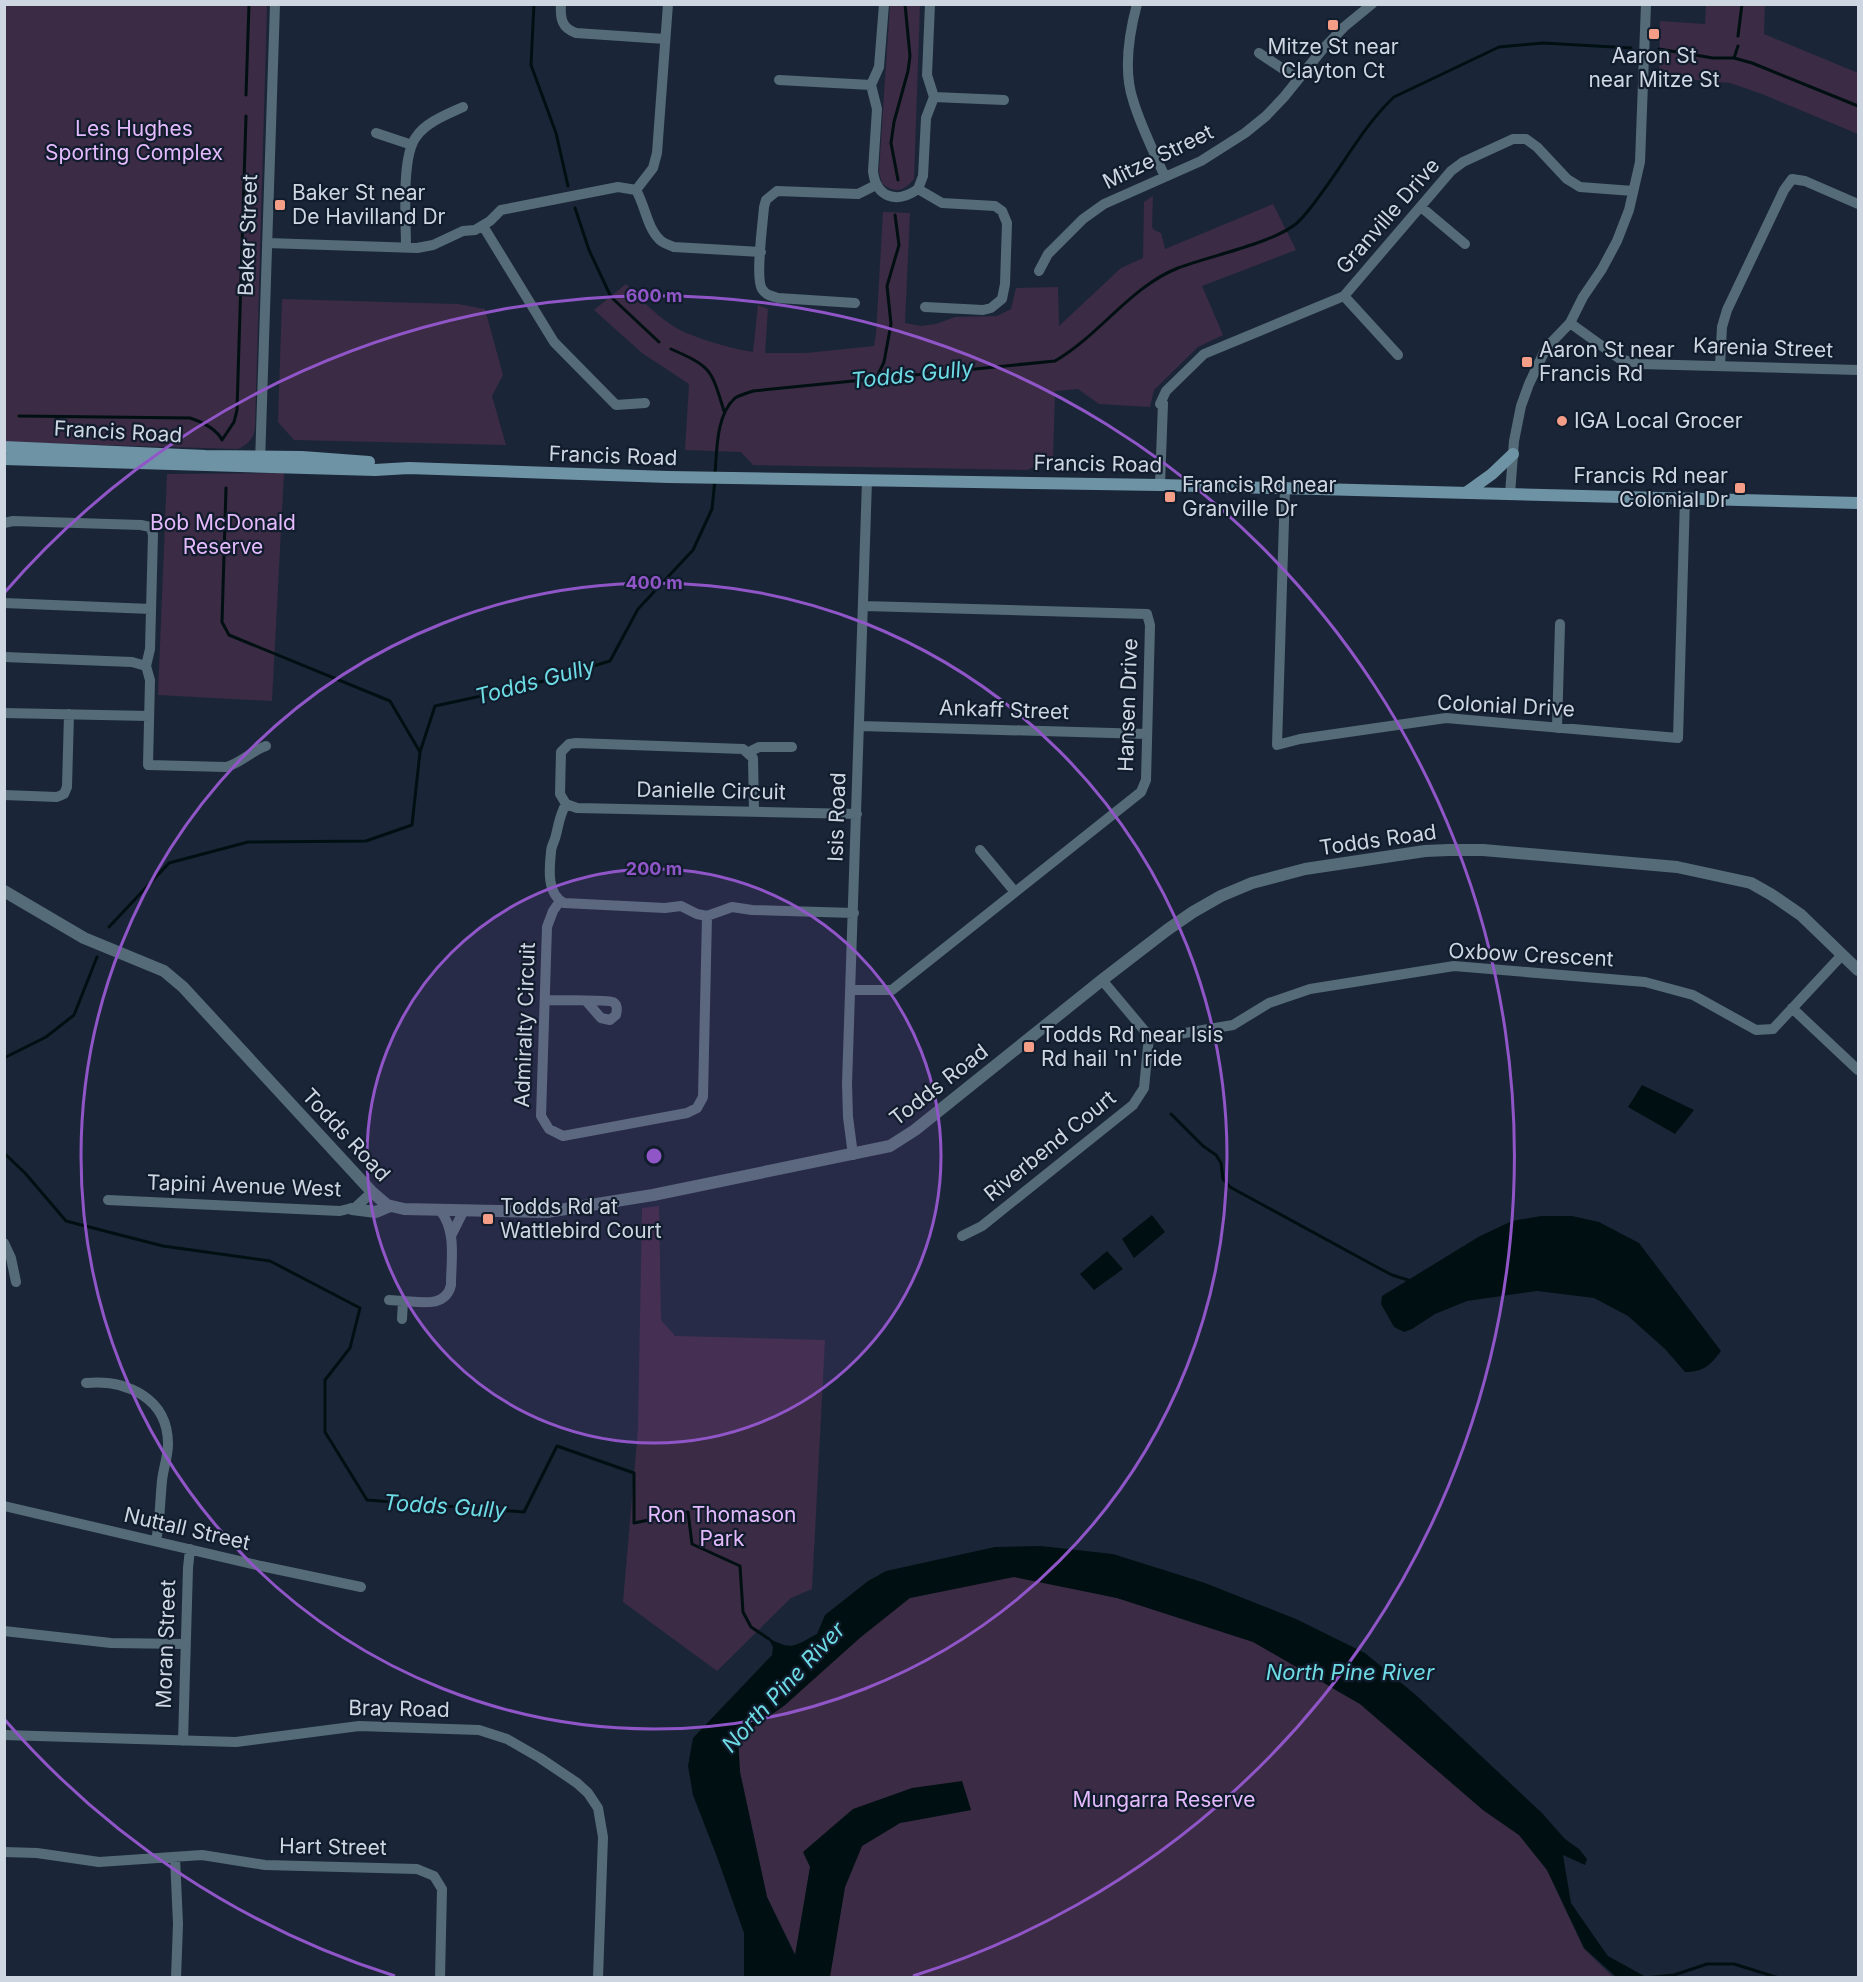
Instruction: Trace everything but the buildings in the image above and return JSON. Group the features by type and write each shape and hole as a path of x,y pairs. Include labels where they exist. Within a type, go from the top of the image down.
{"main road":[{"name":"Francis Road","path":"4,447 260,462"},
{"path":"1467,492 1492,474 1513,453"},
{"name":"Francis Road","path":"4,459 260,462 329,459 409,468 684,477 1160,484 1858,503"}],"street":[{"name":"Baker Street","path":"260,462 275,4"},
{"path":"561,4 562,23 568,30 576,33 665,39"},
{"path":"636,190 653,168 657,153 668,4"},
{"path":"884,4 879,67 871,85 877,109 873,171 876,185 893,197 907,196 918,189 923,177 926,118 934,97 927,75 930,4"},
{"path":"1137,4 1130,41 1128,69 1132,99 1165,177"},
{"name":"Mitze Street","path":"1040,271 1048,254 1083,219 1104,204 1201,161 1245,133 1266,116 1344,27 1372,4"},
{"path":"1510,494 1517,423 1529,384 1546,348 1570,323 1583,297 1602,269 1617,241 1629,210 1640,162 1646,4"},
{"path":"1259,53 1298,79"},
{"path":"779,80 871,85"},
{"path":"934,97 1004,100"},
{"path":"406,247 407,155 416,136 435,121 463,107"},
{"path":"376,133 412,145"},
{"name":"Granville Drive","path":"1160,484 1162,404 1160,404 1166,391 1204,354 1344,296 1451,171 1462,162 1513,139 1526,139 1537,147 1567,179 1580,187 1633,191"},
{"path":"1720,366 1722,327 1727,310 1784,190 1792,179 1805,181 1858,204"},
{"path":"855,303 778,298 762,290 759,283 764,207 766,200 777,191 858,194 876,185"},
{"path":"267,243 406,247 433,245 463,231 475,230 483,226 501,210 618,187 636,190 660,241 674,247 761,252"},
{"path":"918,189 942,202 995,206 1002,211 1007,223 1004,293 997,304 983,310 925,307"},
{"path":"1421,207 1465,244"},
{"path":"483,226 554,342 616,405 645,403"},
{"path":"1344,296 1398,355"},
{"name":"Karenia Street","path":"1570,323 1620,359 1640,364 1858,370"},
{"name":"Isis Road","path":"853,1155 847,1084 867,481"},
{"name":"Colonial Drive","path":"1285,489 1278,745 1446,718 1678,738 1685,498"},
{"path":"4,523 13,521 149,526 153,532 150,649 146,666 150,677 148,765 226,767 266,746"},
{"path":"4,603 151,609"},
{"name":"Hansen Drive","path":"850,990 892,990 1141,792 1146,780 1150,626 1147,615 864,606"},
{"path":"1557,728 1560,624"},
{"path":"4,657 132,662 146,666"},
{"path":"4,713 149,716"},
{"path":"4,795 57,797 64,794 69,714"},
{"name":"Ankaff Street","path":"860,726 1146,734"},
{"path":"753,811 754,764 749,752 738,748 569,744 561,752 560,758 560,794 566,804 560,813 550,852 553,892 560,901 568,905 665,908 681,906 707,916 732,907 752,910 854,914"},
{"path":"749,752 759,747 792,747"},
{"name":"Danielle Circuit","path":"566,804 577,808 857,814"},
{"path":"980,850 1016,892"},
{"name":"Todds Road","path":"4,891 84,938 170,975 372,1192 390,1206 440,1210 538,1212 562,1209 653,1195 890,1146 903,1140 1102,980 1193,912 1221,896 1252,883 1305,869 1425,851 1449,850 1483,850 1677,867 1751,883 1801,915 1858,970"},
{"name":"Admiralty Circuit","path":"560,901 553,911 548,927 541,1116 549,1129 563,1136 687,1113 697,1108 703,1097 707,916"},
{"name":"Oxbow Crescent","path":"1149,1036 1173,1035 1233,1025 1269,1004 1310,989 1454,966 1645,982 1693,995 1756,1030 1773,1029 1842,955"},
{"path":"1102,980 1149,1036"},
{"path":"546,1000 587,1002"},
{"path":"1792,1008 1858,1070"},
{"name":"Riverbend Court","path":"962,1236 981,1226 1133,1105 1144,1088 1149,1036"},
{"name":"Tapini Avenue West","path":"108,1200 340,1211 352,1209 372,1192"},
{"path":"352,1209 376,1212 390,1206"},
{"path":"388,1300 438,1301 449,1293 452,1234 440,1210"},
{"path":"452,1234 464,1210"},
{"path":"4,1243 11,1258 16,1282"},
{"path":"402,1318 403,1301"},
{"path":"86,1383 104,1381 131,1388 155,1406 162,1418 167,1431 168,1444 156,1541"},
{"name":"Nuttall Street","path":"4,1506 268,1568 361,1587"},
{"name":"Moran Street","path":"183,1741 190,1549"},
{"path":"4,1631 111,1643 185,1644"},
{"name":"Bray Road","path":"4,1735 236,1742 359,1726 479,1730 507,1739 577,1783 588,1793 598,1808 603,1837 598,1977"},
{"name":"Hart Street","path":"4,1852 37,1853 99,1862 209,1856 265,1865 417,1869 434,1876 442,1889 440,1977"},
{"path":"175,1857 178,1924 176,1977"}],"green space":[{"name":"Les Hughes Sporting Complex","path":"4,5 267,5 255,427 252,437 242,447 238,449 5,442"},
{"path":"890,5 920,5 914,179 899,190 882,184 879,171"},
{"path":"1706,5 1765,5 1764,34 1858,73 1858,134 1730,83 1659,77 1660,21 1705,24"},
{"path":"1153,196 1152,227 1161,233 1165,249 1273,204 1296,250 1202,286 1223,335 1198,347 1154,390 1150,407 1099,404 1078,389 1055,391 1053,460 1027,470 753,465 741,452 685,450 689,384 642,353 594,310 626,284 672,326 696,337 736,349 753,352 758,305 768,309 765,353 806,353 874,346 883,212 910,213 905,323 921,326 936,324 955,317 997,316 1011,309 1016,288 1058,287 1059,326 1121,268 1143,258 1144,202"},
{"path":"282,299 458,304 485,309 503,375 492,396 506,445 294,440 278,422"},
{"name":"Bob McDonald Reserve","path":"284,473 272,701 158,695 167,474"},
{"name":"Ron Thomason Park","path":"659,1206 661,1320 675,1336 825,1340 812,1589 791,1598 717,1671 623,1602 638,1428 642,1208"},
{"name":"Mungarra Reserve","path":"1023,1573 1117,1598 1286,1652 1337,1691 1360,1704 1483,1810 1519,1835 1547,1870 1584,1949 1613,1977 830,1977 831,1941 838,1925 845,1887 862,1846 900,1823 971,1810 962,1781 810,1867 796,1956 767,1897 740,1772 738,1738 785,1705 894,1603"}],"water":[{"path":"1642,1085 1694,1110 1675,1134 1628,1107"},
{"path":"1152,1215 1165,1232 1134,1258 1122,1239"},
{"path":"1541,1216 1572,1216 1599,1222 1639,1243 1721,1351 1710,1364 1697,1371 1685,1372 1665,1349 1628,1316 1594,1298 1537,1291 1467,1301 1435,1314 1404,1332 1394,1327 1381,1304 1382,1296 1480,1236 1512,1221"},
{"path":"1107,1251 1123,1269 1094,1290 1080,1274"},
{"name":"North Pine River","path":"1041,1546 1113,1554 1205,1583 1296,1619 1365,1653 1417,1696 1542,1813 1565,1839 1579,1849 1587,1859 1585,1865 1563,1855 1571,1903 1608,1956 1646,1977 1616,1977 1584,1948 1547,1870 1519,1835 1483,1810 1360,1704 1253,1642 1117,1598 1014,1577 910,1598 861,1637 785,1705 738,1738 740,1772 767,1897 795,1955 810,1867 803,1852 853,1809 912,1788 962,1781 971,1810 900,1823 862,1846 845,1887 830,1977 744,1977 744,1933 693,1795 688,1766 693,1738 772,1655 773,1647 768,1638 788,1646 803,1642 817,1634 825,1615 868,1581 886,1571 995,1547"}],"waterway":[{"path":"246,95 249,4"},
{"path":"534,4 531,65 556,133 568,186"},
{"path":"898,180 891,143 910,56 905,4"},
{"path":"1738,36 1742,4"},
{"path":"715,474 721,423 729,405 739,396 753,391 1055,361 1161,276 1191,263 1273,237 1297,223 1314,204 1365,130 1394,97 1499,47 1543,43 1631,48"},
{"path":"1734,58 1738,46"},
{"path":"1659,49 1713,58 1734,58 1752,63 1858,106"},
{"path":"19,416 190,418 212,429 222,440 234,422 237,410 246,116"},
{"path":"575,208 589,250 611,297 659,342"},
{"path":"876,379 884,362 891,324 887,286 899,245 895,215"},
{"path":"671,349 695,360 708,371 716,386 724,411"},
{"name":"Todds Gully","path":"109,927 169,863 248,842 366,841 412,825 420,752 435,706 523,687 610,661 638,609 693,550 712,509 715,480"},
{"path":"226,488 222,622 229,635 390,701 420,752"},
{"name":"Todds Gully","path":"4,1058 46,1037 74,1015 97,957"},
{"path":"1171,1114 1203,1146 1216,1155 1221,1163 1223,1179 1230,1187 1392,1275 1408,1280"},
{"name":"Todds Gully","path":"4,1153 25,1173 66,1221 163,1246 270,1261 360,1308 350,1348 325,1380 325,1432 367,1500 524,1512 557,1446 634,1473 634,1523 688,1512 692,1544 740,1566 743,1612 751,1627 769,1639"},
{"path":"1645,1978 1674,1975 1707,1964 1734,1964 1779,1978"}],"place":[{"name":"Mitze St near Clayton Ct","path":"1333,25"},
{"name":"Aaron St near Mitze St","path":"1654,34"},
{"name":"Baker St near De Havilland Dr","path":"280,205"},
{"name":"Aaron St near Francis Rd","path":"1527,362"},
{"name":"IGA Local Grocer","path":"1562,421"},
{"name":"Francis Rd near Colonial Dr","path":"1740,488"},
{"name":"Francis Rd near Granville Dr","path":"1170,497"},
{"name":"Todds Rd near Isis Rd hail 'n' ride","path":"1029,1047"},
{"name":"Todds Rd at Wattlebird Court","path":"488,1219"}]}
